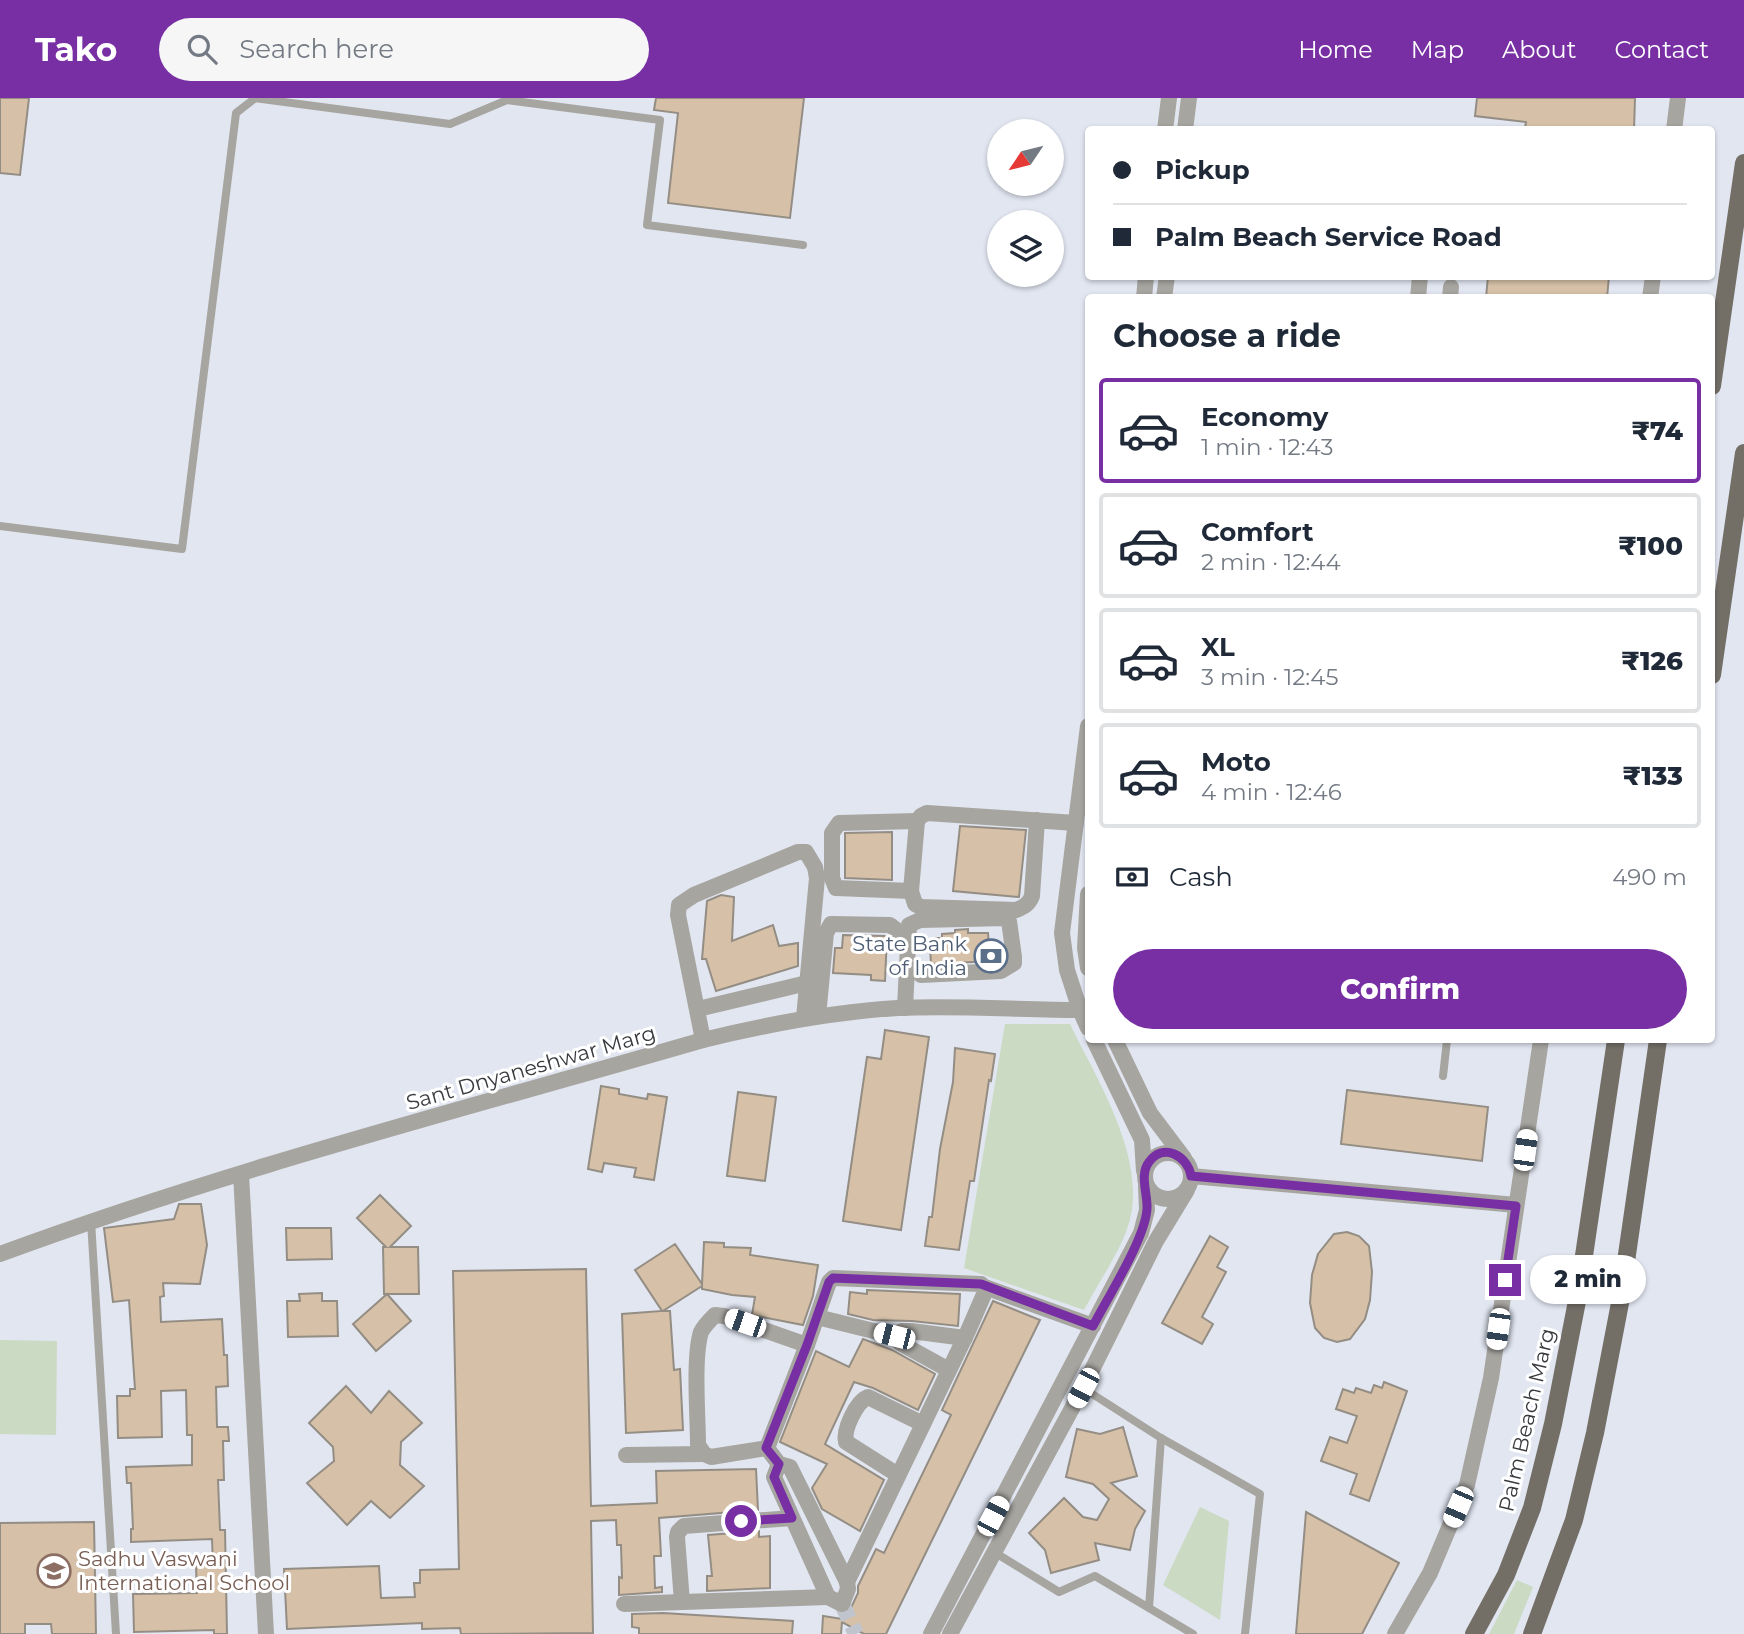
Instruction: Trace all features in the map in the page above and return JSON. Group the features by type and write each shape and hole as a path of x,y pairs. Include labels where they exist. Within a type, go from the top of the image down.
{"main road":[{"path":"1715,365 1744,163"},
{"path":"1715,654 1744,453"},
{"name":"Palm Beach Marg","path":"1474,1634 1506,1576 1532,1508 1553,1424 1578,1296 1616,1043"},
{"path":"1532,1634 1574,1520 1595,1433 1620,1303 1658,1043"}],"street":[{"path":"1166,126 1169,98"},
{"path":"1185,126 1188,98"},
{"path":"1674,126 1678,98"},
{"path":"1084,1009 1068,970 1062,933 1085,750"},
{"path":"1037,820 1032,896 1024,907 921,907 915,904 911,891 917,821 921,816 927,813 1037,820 1076,823"},
{"path":"911,891 836,888 831,878 832,832 839,823 917,821"},
{"path":"704,1040 678,915 679,905 694,895 798,852 806,852 811,858 817,878 807,983 811,1017"},
{"path":"903,1008 909,925 920,920 1006,918 1009,921 1014,957 1014,963 1010,967 1001,971 921,975"},
{"path":"811,1017 826,933 831,924 838,923 891,925 897,928 901,936 903,1008"},
{"path":"698,1009 807,983"},
{"path":"762,993 769,1024"},
{"name":"Sant Dnyaneshwar Marg","path":"0,1254 91,1220 242,1174 704,1040 769,1024 903,1008 1084,1009"},
{"path":"931,1634 1142,1233 1147,1210 1142,1140 1095,1043"},
{"path":"1116,1043 1150,1114 1188,1176"},
{"path":"1395,1634 1430,1573 1467,1485 1491,1378 1541,1043"},
{"path":"1174,1153 1188,1176 1181,1195 1166,1199 1158,1197 1145,1179 1147,1164 1159,1154 1174,1153"},
{"path":"242,1174 267,1634"},
{"path":"1188,1176 1516,1206"},
{"path":"950,1634 1083,1388 1188,1176"},
{"path":"766,1448 829,1282 833,1278 981,1284 1093,1326"},
{"path":"847,1582 965,1338 985,1287"},
{"path":"704,1454 698,1445 697,1366 701,1332 709,1320 715,1315 724,1316 807,1345"},
{"path":"817,1317 894,1336 900,1343 949,1370"},
{"path":"894,1336 902,1331 911,1331 965,1338"},
{"path":"898,1475 846,1442 845,1435 860,1403 868,1397 923,1424"},
{"path":"626,1455 704,1454 721,1457 766,1448"},
{"path":"624,1604 828,1597 842,1604 848,1589 847,1582 790,1467 779,1464 766,1448"},
{"path":"779,1464 774,1477 828,1597"},
{"path":"682,1602 677,1537 684,1526 792,1518"}],"lane":[{"path":"0,526 182,549 236,113 254,98 450,124 507,100 660,120 647,225 803,246"},
{"path":"1443,1076 1447,1043"},
{"path":"91,1220 116,1634"},
{"path":"1083,1388 1161,1438 1260,1494 1245,1634"},
{"path":"1149,1608 1161,1438"},
{"path":"995,1552 1059,1592 1095,1576 1193,1634"}],"green space":[{"path":"1005,1024 1070,1024 1107,1097 1127,1151 1133,1204 1127,1229 1084,1310 964,1268"},
{"path":"0,1340 57,1341 56,1435 0,1434"},
{"path":"1200,1507 1229,1521 1220,1620 1163,1585"},
{"path":"1517,1580 1533,1587 1514,1634 1489,1634"}],"building":[{"path":"0,98 29,98 20,175 0,173"},
{"path":"656,98 804,98 790,218 668,203 678,113 654,110"},
{"path":"1477,98 1635,98 1634,126 1525,126 1526,122 1475,116"},
{"path":"1488,280 1609,280 1607,294 1486,294"},
{"path":"960,826 1026,830 1019,897 953,891"},
{"path":"892,832 892,880 845,878 845,833"},
{"path":"721,895 734,897 732,941 773,925 779,946 798,943 798,966 716,991 706,959 702,959 707,901"},
{"path":"968,929 968,933 988,933 989,946 993,946 994,961 931,964 930,946 935,945 934,938 942,938 942,934 955,933 955,930"},
{"path":"843,935 887,936 885,981 871,980 871,975 833,973 835,948 842,948"},
{"path":"885,1030 929,1037 901,1230 843,1221 867,1057 881,1059"},
{"path":"955,1048 995,1054 974,1181 970,1181 959,1250 925,1246 953,1082"},
{"path":"601,1086 619,1089 619,1094 647,1099 648,1094 667,1097 654,1180 634,1177 636,1168 604,1163 602,1172 588,1169"},
{"path":"1347,1090 1488,1107 1482,1161 1341,1144"},
{"path":"738,1092 776,1097 765,1181 727,1176"},
{"path":"380,1195 411,1226 390,1247 418,1247 419,1294 384,1294 383,1247 386,1247 357,1218"},
{"path":"179,1204 201,1204 207,1245 200,1284 163,1283 164,1296 160,1297 161,1322 222,1319 228,1386 216,1387 217,1427 228,1427 229,1441 223,1441 224,1480 218,1480 220,1530 225,1530 227,1634 214,1634 214,1630 134,1632 133,1594 197,1593 196,1566 213,1566 212,1539 131,1542 131,1483 127,1483 126,1467 192,1465 192,1435 187,1435 186,1390 161,1391 162,1437 118,1438 117,1396 130,1396 130,1389 135,1389 129,1300 113,1302 104,1228 174,1219"},
{"path":"286,1228 331,1228 332,1259 287,1260"},
{"path":"1347,1232 1359,1236 1369,1246 1372,1272 1370,1300 1365,1319 1350,1339 1337,1342 1324,1338 1315,1328 1310,1303 1312,1275 1318,1254 1334,1234"},
{"path":"1210,1236 1228,1247 1217,1267 1226,1272 1202,1317 1213,1324 1202,1344 1162,1323"},
{"path":"704,1242 724,1243 724,1247 751,1248 750,1255 818,1265 813,1296 803,1325 752,1315 755,1297 702,1289 702,1286 663,1311 670,1311 674,1370 680,1369 683,1430 626,1433 622,1314 662,1311 635,1270 675,1244 702,1284"},
{"path":"586,1269 591,1506 657,1503 656,1471 756,1469 758,1510 659,1518 661,1556 654,1556 655,1588 662,1587 662,1592 619,1595 619,1577 622,1578 621,1545 617,1545 616,1520 591,1521 593,1633 461,1634 460,1628 422,1629 422,1623 287,1629 284,1569 379,1566 381,1598 415,1597 414,1583 420,1583 420,1570 459,1569 453,1271"},
{"path":"867,1290 960,1294 958,1326 873,1320 848,1314 850,1292 867,1294"},
{"path":"322,1293 322,1301 337,1301 338,1336 288,1337 287,1301 300,1301 299,1294"},
{"path":"387,1294 411,1321 376,1351 353,1324"},
{"path":"993,1301 1040,1320 886,1634 864,1634 842,1622 841,1634 822,1634 823,1616 842,1619 844,1614 849,1612 876,1549 884,1553 951,1415 942,1410"},
{"path":"863,1339 892,1350 935,1374 918,1410 873,1388 854,1382 825,1444 884,1480 860,1531 822,1509 812,1488 827,1464 780,1442 816,1351 849,1367"},
{"path":"1384,1382 1407,1391 1369,1501 1350,1494 1357,1474 1321,1461 1330,1437 1347,1443 1357,1416 1336,1409 1343,1389 1354,1393 1356,1388 1371,1393 1374,1385 1382,1388"},
{"path":"346,1386 371,1413 389,1391 422,1423 401,1442 400,1465 424,1486 390,1518 371,1501 347,1525 307,1483 334,1461 333,1447 309,1423"},
{"path":"1123,1427 1137,1476 1111,1483 1145,1511 1135,1529 1130,1550 1095,1543 1099,1560 1051,1573 1045,1550 1029,1533 1064,1498 1083,1517 1097,1520 1109,1499 1093,1484 1066,1477 1077,1429 1100,1434"},
{"path":"1306,1512 1399,1563 1362,1634 1296,1634"},
{"name":"Sadhu Vaswani International School","path":"94,1522 96,1634 52,1634 51,1624 25,1624 25,1634 0,1634 0,1523"},
{"path":"759,1531 759,1537 770,1536 770,1588 707,1591 707,1576 712,1576 708,1535"},
{"path":"663,1613 793,1621 792,1634 639,1634 639,1628 632,1627 632,1614"}],"tunnel":[{"path":"842,1604 856,1634"}],"place":[{"name":"State Bank of India","path":"991,956"},
{"name":"Sadhu Vaswani International School","path":"54,1571"}],"route":[{"path":"741,1521 792,1518 774,1477 779,1464 766,1448 829,1282 833,1278 981,1284 1093,1326 1142,1233 1147,1210 1144,1171 1152,1158 1159,1154 1166,1152 1181,1156 1190,1168 1191,1176 1516,1206 1505,1280"}]}
